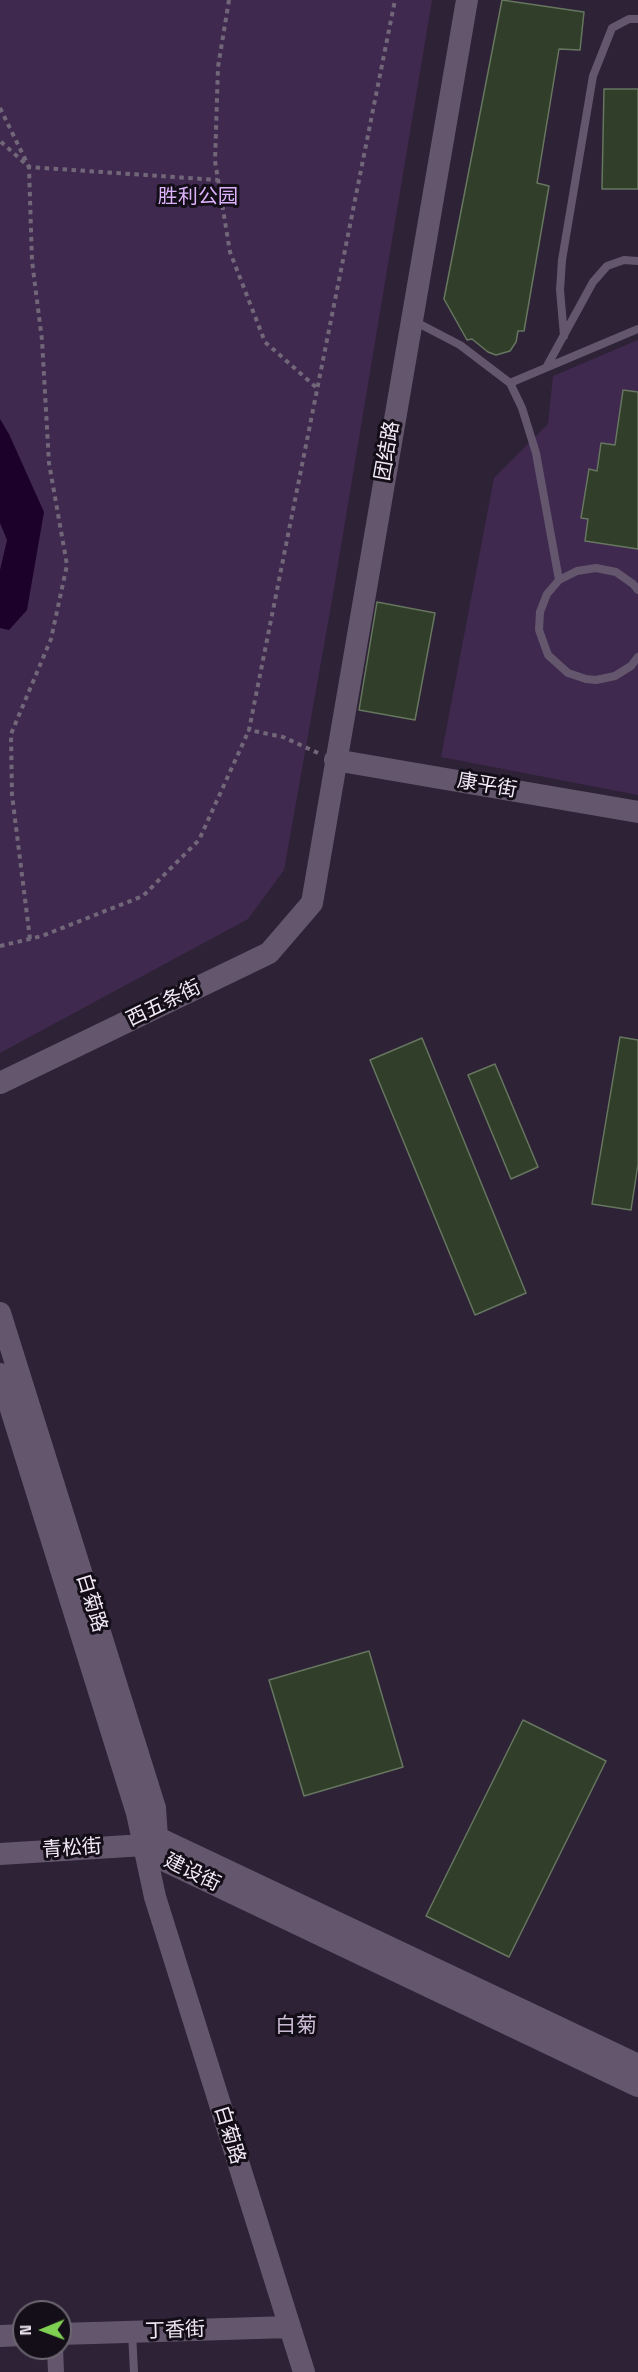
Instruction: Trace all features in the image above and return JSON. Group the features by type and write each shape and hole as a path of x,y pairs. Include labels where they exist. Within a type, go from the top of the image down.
{"street":[{"name":"团结路","path":"312,903 467,0"},
{"name":"康平街","path":"335,760 638,812"},
{"name":"西五条街","path":"0,1083 269,953 312,903"},
{"name":"白菊路","path":"0,1313 155,1808 153,1847 155,1897 304,2372"},
{"name":"白菊路","path":"0,1374 137,1813 153,1847"},
{"name":"青松街","path":"0,1854 153,1847"},
{"name":"建设街","path":"153,1847 638,2065"},
{"name":"建设街","path":"153,1847 638,2086"},
{"name":"丁香街","path":"72,2334 290,2327"}],"lane":[{"path":"564,336 560,290 562,260 593,76 612,28 629,19 638,19"},
{"path":"547,366 593,282 607,266 624,260 638,261"},
{"path":"411,319 460,345 510,383 522,408 536,453 559,580"},
{"path":"510,383 638,329"},
{"path":"638,590 616,572 596,568 577,571 559,580 547,594 540,612 539,630 548,655 568,673 586,679 596,680 615,676 631,666 638,657"},
{"path":"132,2332 134,2372"}],"path":[{"path":"229,0 218,67 215,160 230,252 265,342 317,388"},
{"path":"0,946 30,939 143,896 199,840 249,730 395,0"},
{"path":"0,108 29,167 32,261 42,340 49,463 67,565 51,639 11,734 12,795 30,939"},
{"path":"0,141 29,167 218,180"},
{"path":"249,730 283,737 335,760"}],"green space":[{"name":"胜利公园","path":"0,0 432,0 332,600 284,870 248,919 0,1053"},
{"path":"638,340 638,795 441,757 494,478 548,424 553,376"}],"shaded area":[{"path":"0,419 44,512 27,610 9,630 0,628 0,570 7,540 0,523"}],"building":[{"path":"502,0 584,12 580,50 559,49 537,183 549,186 524,331 518,331 516,342 510,351 496,355 488,352 472,339 467,340 444,299"},
{"path":"604,89 638,89 638,189 602,189"},
{"path":"623,390 638,392 638,549 585,541 588,519 581,518 589,469 597,471 601,443 615,445"},
{"path":"377,602 435,613 415,720 359,710"},
{"path":"620,1037 638,1040 638,1164 631,1210 592,1204"},
{"path":"422,1038 526,1293 475,1315 370,1060"},
{"path":"495,1064 538,1167 511,1179 468,1075"},
{"path":"369,1651 403,1767 304,1796 269,1680"},
{"path":"523,1720 606,1761 509,1957 426,1916"}],"district":[{"name":"白菊","path":"296,2026"}]}
